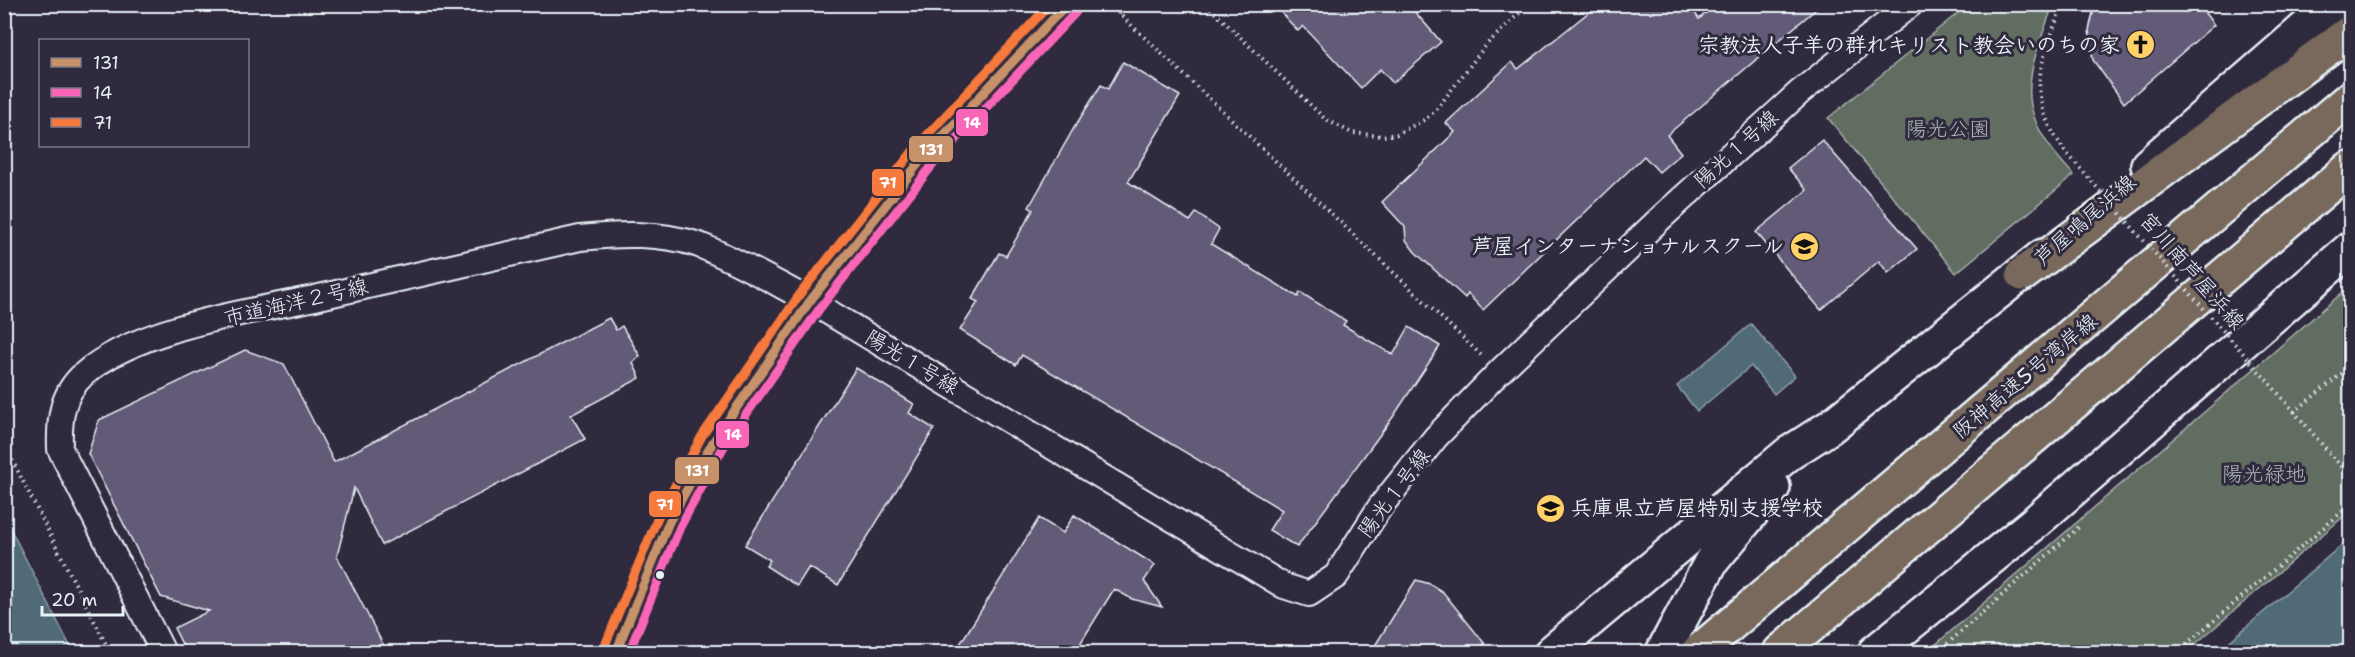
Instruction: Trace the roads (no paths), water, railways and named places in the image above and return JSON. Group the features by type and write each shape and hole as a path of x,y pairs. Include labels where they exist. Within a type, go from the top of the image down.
{"highway":[{"path":"2023,274 2350,32"},
{"name":"阪神高速5号湾岸線","path":"1698,652 2350,98"},
{"path":"1780,652 2350,168"}],"main road":[{"name":"芦屋鳴尾浜線","path":"1552,652 1788,454 1830,427 2023,274 2333,4"},
{"path":"1875,652 2032,524 2350,249"},
{"name":"芦屋鳴尾浜線","path":"1663,652 1711,562 1764,496 1830,427"}],"street":[{"path":"616,652 674,512 713,442 810,301 926,154 1067,4"},
{"name":"陽光１号線","path":"810,301 1284,586 1309,594 1336,576 1380,507 1436,437 1499,372 1663,216 1800,92 1911,4"},
{"name":"市道海洋２号線","path":"163,652 60,449 59,425 64,400 82,375 123,350 186,327 580,238 610,235 641,234 698,245 810,301"},
{"path":"1895,652 2032,524"}],"water":[{"path":"1751,324 1795,376 1774,394 1751,366 1697,411 1677,386"},
{"path":"5,518 73,652 5,652"},
{"path":"2350,538 2350,652 2217,652"}],"place":[{"name":"宗教法人子羊の群れキリスト教会いのちの家","path":"2141,45"},
{"name":"芦屋インターナショナルスクール","path":"1805,246"},
{"name":"兵庫県立芦屋特別支援学校","path":"1550,508"}],"park label":[{"name":"陽光公園","path":"1948,129"},
{"name":"陽光緑地","path":"2264,474"}]}
